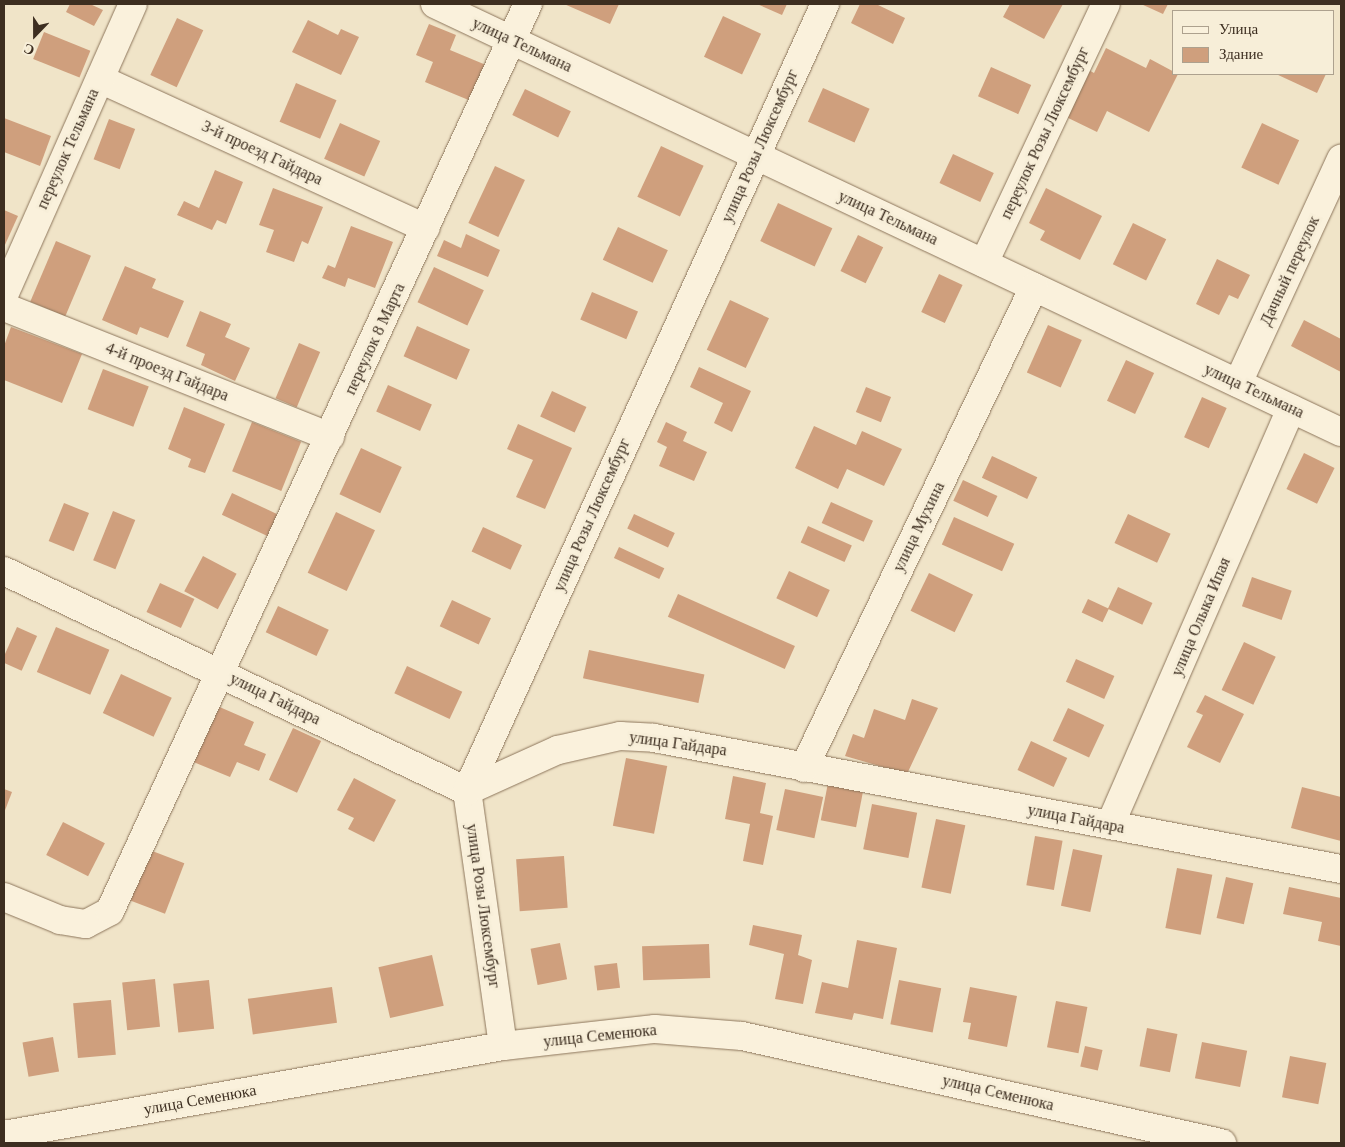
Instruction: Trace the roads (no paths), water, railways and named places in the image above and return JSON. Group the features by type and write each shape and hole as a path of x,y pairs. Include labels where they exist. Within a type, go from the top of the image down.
{"street":[{"name":"переулок Тельмана","path":"4,295 133,4"},
{"name":"улица Тельмана","path":"435,4 1341,432"},
{"name":"переулок 8 Марта","path":"4,897 60,920 86,924 110,911 222,674 528,4"},
{"name":"улица Розы Люксембург","path":"502,1046 466,791 825,4"},
{"name":"переулок Розы Люксембург","path":"984,263 1106,4"},
{"name":"3-й проезд Гайдара","path":"100,79 425,228"},
{"name":"Дачный переулок","path":"1238,383 1341,159"},
{"name":"улица Мухина","path":"804,768 1034,287"},
{"name":"4-й проезд Гайдара","path":"4,308 330,437"},
{"name":"улица Олыка Ипая","path":"1110,825 1291,408"},
{"name":"улица Гайдара","path":"4,572 466,791 558,750 620,736 687,742 804,768 1341,869"},
{"name":"улица Семенюка","path":"4,1135 502,1046 655,1029 742,1036 1222,1143"}]}
